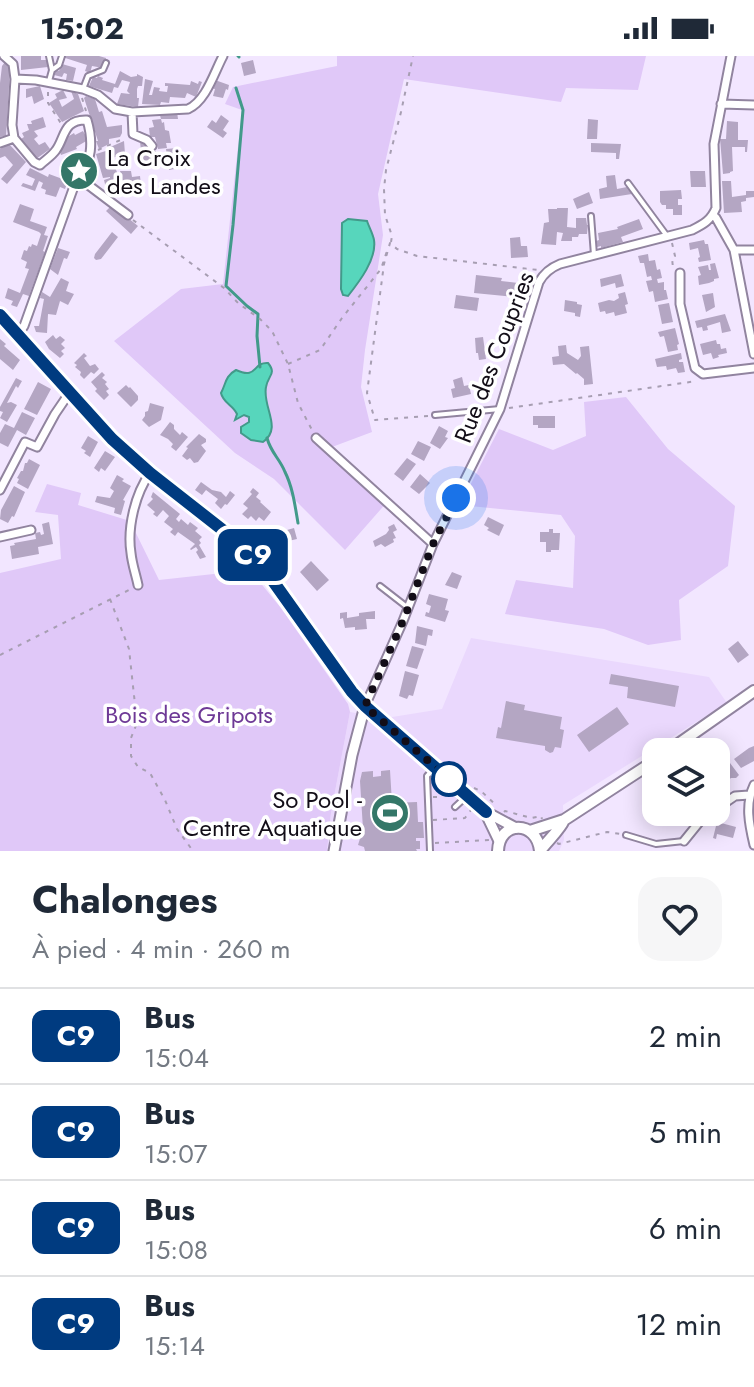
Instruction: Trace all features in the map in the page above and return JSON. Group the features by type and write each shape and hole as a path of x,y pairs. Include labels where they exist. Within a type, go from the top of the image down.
{"main road":[{"path":"687,738 754,691"},
{"path":"530,831 564,820 642,769"},
{"path":"540,851 564,820"},
{"path":"496,847 513,823 530,831 538,839 540,851"}],"street":[{"path":"4,56 13,64 15,79 14,138 34,162 40,165 57,149 64,129 81,120 87,120 92,138 85,171 18,335"},
{"path":"15,79 83,89 98,95 115,109 132,112 188,109 196,105 223,56"},
{"path":"731,56 714,144 716,208 713,215 734,250 754,354"},
{"path":"721,104 754,105"},
{"path":"132,112 133,134 147,140 152,146"},
{"path":"0,143 14,138"},
{"path":"80,179 128,215"},
{"name":"Rue des Coupries","path":"365,706 433,544 500,409 539,282 547,270 692,230 713,215"},
{"path":"734,250 754,250"},
{"path":"680,273 680,304 695,368 703,374 754,368"},
{"path":"0,314 97,424 150,473 258,560 352,692 435,767 469,791 486,812 496,847"},
{"path":"0,490 25,442 37,447 70,392"},
{"path":"316,438 433,544"},
{"path":"138,585 130,551 132,518 150,473"},
{"path":"0,537 31,530"},
{"path":"334,851 352,755 365,706"},
{"path":"754,785 748,807 754,845"},
{"path":"730,799 749,795"},
{"path":"486,812 513,823"},
{"path":"684,841 696,826"}],"lane":[{"path":"49,56 52,70 49,83"},
{"path":"52,70 59,65 62,56"},
{"path":"83,89 88,76 103,70 106,63"},
{"path":"628,183 667,236"},
{"path":"591,216 594,255"},
{"path":"435,415 500,409"},
{"path":"380,586 407,607"},
{"path":"430,851 427,776 435,767"},
{"path":"455,807 469,791"},
{"path":"626,835 656,844 684,841"}],"path":[{"path":"413,56 386,170 385,215 392,236 384,264 367,393 375,420 435,415"},
{"path":"49,83 48,103 64,129"},
{"path":"83,89 87,120"},
{"path":"94,153 133,134"},
{"path":"128,215 224,288 272,331 288,364 298,403 316,438"},
{"path":"667,236 672,241 675,256 672,258 673,268 680,273"},
{"path":"390,243 417,256 547,270"},
{"path":"288,364 320,350 381,269 390,243"},
{"path":"500,409 697,381"},
{"path":"0,655 138,585"},
{"path":"110,599 129,649 137,723 131,738 131,756 138,767 150,773 177,829 193,851"},
{"path":"427,797 440,797 448,789"},
{"path":"469,791 481,791 513,823"},
{"path":"428,820 465,818 472,810"},
{"path":"502,814 505,811 532,818 541,816 544,823"},
{"path":"553,839 559,844 607,832 626,835"},
{"path":"429,843 496,847"}],"shaded area":[{"path":"348,219 367,221 374,247 366,270 348,296 343,295 341,289 342,223"},
{"path":"268,363 272,372 266,395 272,424 269,436 263,442 251,440 241,433 241,427 249,422 249,417 244,415 235,420 237,414 221,393 232,372 252,372 259,365"},
{"path":"471,638 709,677 727,703 671,738 642,738 642,756 563,805 564,840 559,851 327,851 350,712 386,718 442,709"}],"green space":[{"path":"337,56 646,56 638,90 566,88 561,102 404,79 378,194 383,235 361,387 372,432 332,447 388,501 345,550 274,479 235,453 114,341 181,289 223,284 242,110 225,104 233,87 337,66"},
{"path":"626,397 668,449 735,506 728,566 679,600 681,640 648,645 604,629 505,614 516,580 573,588 575,536 561,515 460,505 499,429 553,450 586,436 584,402"},
{"name":"Bois des Gripots","path":"47,484 81,493 78,505 130,521 159,580 250,570 281,608 348,704 350,712 327,851 0,851 0,573 61,559 58,515 35,512"}],"building":[{"path":"21,56 41,56 41,60 48,60 48,67 21,70"},
{"path":"59,56 106,58 103,68 92,66 90,73 85,71 87,65"},
{"path":"253,60 256,73 244,76 241,63"},
{"path":"5,62 10,69 6,136 0,137 0,83"},
{"path":"62,64 76,68 73,81 66,80 67,74 64,73 62,77 54,75"},
{"path":"120,71 131,77 137,74 143,77 142,86 137,89 138,107 117,104 121,93 130,94 127,91 130,82 122,80 112,93 89,86 93,77 98,76 115,84"},
{"path":"145,79 153,81 149,95 152,95 154,87 167,92 165,83 190,85 191,81 202,82 196,97 187,93 185,98 170,97 169,103 142,104"},
{"path":"215,80 229,85 223,98 213,96 215,89 211,88"},
{"path":"40,86 44,99 34,104 32,96 26,98 26,89"},
{"path":"63,90 67,98 59,100 62,107 74,99 71,91 78,94 84,111 62,122 49,103 57,98 55,94"},
{"path":"84,98 95,99 107,127 122,125 120,137 109,139 109,144 99,149"},
{"path":"159,112 177,112 178,119 161,119"},
{"path":"221,115 229,121 223,130 227,133 223,138 207,127 212,120 216,123"},
{"path":"43,117 46,127 34,131 38,136 34,139 39,145 45,142 50,149 36,159 21,139 24,137 22,133 29,130 27,124"},
{"path":"161,119 165,130 169,131 171,143 166,143 167,148 158,149 155,137 150,137 149,128 154,127 152,120"},
{"path":"588,119 598,120 597,139 587,139"},
{"path":"727,121 738,122 738,140 748,140 747,152 745,147 732,147 733,171 723,174 720,139 726,139"},
{"path":"83,131 88,140 77,149 61,155 67,132 69,136"},
{"path":"124,141 125,154 112,158 122,193 114,194 106,188 104,180 110,177 103,178 96,154"},
{"path":"140,142 147,142 150,152 156,151 158,166 143,167"},
{"path":"591,143 621,144 619,159 616,159 616,153 591,152"},
{"path":"9,144 26,162 7,184 1,179 13,165 5,156 0,158 0,149"},
{"path":"178,148 180,168 169,170 166,149"},
{"path":"30,168 48,177 49,174 68,181 65,189 60,187 56,197 45,194 46,190 41,188 43,183 39,181 35,191 21,186 23,183 32,186 35,179 26,175"},
{"path":"120,171 131,171 132,177 140,176 142,194 129,196 129,183 123,183"},
{"path":"690,171 705,171 706,187 691,187"},
{"path":"615,175 617,189 627,187 632,194 600,199 599,189 607,187 606,176"},
{"path":"722,181 731,181 732,197 754,191 754,197 741,202 742,212 724,213"},
{"path":"681,190 682,199 678,199 678,205 682,205 682,215 673,215 673,209 666,209 666,205 660,202 660,191"},
{"path":"589,192 593,203 577,209 573,199"},
{"path":"20,204 34,209 30,221 47,227 44,235 48,236 29,296 23,294 17,307 5,298 8,288 20,293 29,269 25,268 27,262 21,259 24,250 27,251 32,244 37,246 41,234 13,222"},
{"path":"112,205 138,226 131,234 106,211"},
{"path":"568,208 567,227 576,228 576,218 586,218 587,234 572,237 572,241 561,241 563,233 557,232 556,245 541,244 544,223 549,222 548,209"},
{"path":"639,219 643,229 621,237 623,242 597,247 598,233 618,229"},
{"path":"112,232 118,237 101,259 96,260 95,254"},
{"path":"520,237 521,246 527,246 528,257 511,258 510,238"},
{"path":"704,240 708,244 711,260 699,262 698,248 690,250 689,243"},
{"path":"58,248 70,252 67,259 64,258 58,275 50,269"},
{"path":"648,254 649,261 655,260 657,270 660,269 662,278 657,279 658,283 664,282 668,299 655,302 653,291 649,292 646,281 652,280 651,276 647,277 644,263 640,263 638,256"},
{"path":"715,263 719,278 699,285 698,276 701,275 698,267 708,265 711,270 710,264"},
{"path":"621,274 624,286 616,288 615,283 601,287 600,279"},
{"path":"476,275 518,283 516,297 474,293"},
{"path":"61,278 69,282 66,291 74,294 68,305 60,301 56,315 48,314 47,333 36,332 34,326 39,326 44,299 40,298 42,292 50,297"},
{"path":"625,292 627,313 615,316 614,312 600,312 598,303 614,301 619,298 618,294"},
{"path":"713,293 715,307 706,312 702,295"},
{"path":"456,295 479,298 477,311 454,308"},
{"path":"565,300 582,305 580,317 564,311"},
{"path":"669,303 673,322 662,324 658,305"},
{"path":"725,314 731,331 722,333 720,322 707,326 708,330 697,328 695,321"},
{"path":"675,328 678,350 668,352 664,336 660,337 658,332"},
{"path":"53,335 56,339 60,336 65,340 61,344 65,348 61,351 64,354 60,358 45,342"},
{"path":"483,337 486,359 479,360 475,338"},
{"path":"0,339 20,360 13,370 0,359"},
{"path":"716,340 721,349 726,348 727,353 713,359 711,353 703,355 700,344"},
{"path":"566,345 567,353 578,360 580,347 589,346 593,384 584,385 584,379 564,364 553,365 552,357 559,356 558,346"},
{"path":"84,353 90,366 95,364 99,369 84,379 74,363"},
{"path":"681,353 679,362 683,362 685,372 678,373 676,368 667,370 666,366 657,367 655,359"},
{"path":"102,372 109,389 106,391 109,395 104,400 91,382"},
{"path":"462,377 464,386 469,385 471,394 453,398 453,380"},
{"path":"16,378 22,381 7,403 17,405 7,422 0,418 3,412 0,407"},
{"path":"38,382 51,389 37,415 24,409"},
{"path":"126,385 138,396 131,407 117,393"},
{"path":"150,403 164,407 161,420 149,427 142,420"},
{"path":"22,412 35,418 26,435 17,430 8,447 0,443 0,433 5,424 14,428"},
{"path":"533,416 555,416 555,428 538,428 538,425 533,425"},
{"path":"170,422 180,435 182,432 188,437 176,451 168,439 160,435"},
{"path":"439,426 448,431 445,437 448,438 440,449 430,443"},
{"path":"199,434 206,439 201,445 206,451 194,463 182,456"},
{"path":"88,436 98,442 90,457 81,448"},
{"path":"418,441 431,447 424,461 411,454"},
{"path":"105,451 115,457 105,471 101,468 99,472 94,468"},
{"path":"407,458 416,464 403,481 394,474"},
{"path":"29,459 40,465 28,489 17,483 17,478"},
{"path":"420,474 430,483 419,494 410,487"},
{"path":"117,475 131,486 123,500 121,515 114,513 115,508 95,502 97,496 110,498 114,491 110,488"},
{"path":"201,482 226,497 230,491 235,495 221,509 215,503 218,499 206,490 202,495 195,490"},
{"path":"14,486 25,492 8,523 0,519 1,510"},
{"path":"253,488 259,493 256,497 271,512 264,521 259,517 256,521 251,516 248,519 242,514 248,508 243,504"},
{"path":"153,492 180,514 176,519 179,522 181,519 198,528 195,531 202,537 199,545 206,557 200,559 196,547 190,549 195,544 178,532 175,536 170,532 173,529 164,522 169,516 163,510 157,517 153,514 155,512 147,505 153,499"},
{"path":"488,517 504,525 499,536 484,525"},
{"path":"49,522 53,544 38,547 39,554 12,559 10,546 36,539 35,533 44,534 42,524"},
{"path":"394,524 397,530 393,532 394,542 385,547 381,544 375,547 373,541 386,534 388,527"},
{"path":"294,528 297,539 271,545 273,534"},
{"path":"549,529 560,533 559,550 546,552 546,542 540,542 540,532 549,532"},
{"path":"311,561 329,580 317,591 300,572"},
{"path":"452,572 462,576 457,589 445,585"},
{"path":"429,594 448,599 445,610 449,611 445,622 425,616 431,606 426,604"},
{"path":"375,611 375,619 366,619 367,629 345,628 343,618 340,619 340,613 347,612 347,618"},
{"path":"417,626 433,630 432,636 428,635 426,646 415,643"},
{"path":"738,641 749,655 738,663 728,649"},
{"path":"412,646 424,649 417,669 406,666"},
{"path":"405,671 419,675 413,696 409,695 407,699 399,696"},
{"path":"611,674 679,686 675,707 627,698 628,687 609,684"},
{"path":"506,701 525,705 524,710 562,717 560,729 564,730 561,748 555,747 550,753 545,746 496,738"},
{"path":"617,707 629,724 589,752 577,735"},
{"path":"754,746 754,761 741,768 734,759"},
{"path":"730,763 739,775 730,779"},
{"name":"So Pool - Centre Aquatique","path":"390,770 392,803 417,802 418,822 423,822 424,838 416,838 420,841 417,851 365,851 358,845 363,829 362,772 373,771 373,777 381,776 381,771"},
{"path":"716,826 736,827 733,838 717,834 716,839 713,838"}],"waterway":[{"path":"236,88 243,110 226,286 258,314 260,367"},
{"path":"267,438 288,478 298,523"}],"bus line":[{"name":"C9","path":"0,315 112,439 258,560 352,692 486,812"}],"place":[{"name":"La Croix des Landes","path":"79,171"},
{"name":"So Pool - Centre Aquatique","path":"390,813"}],"route":[{"path":"449,779 365,706 433,544 456,498"}]}
